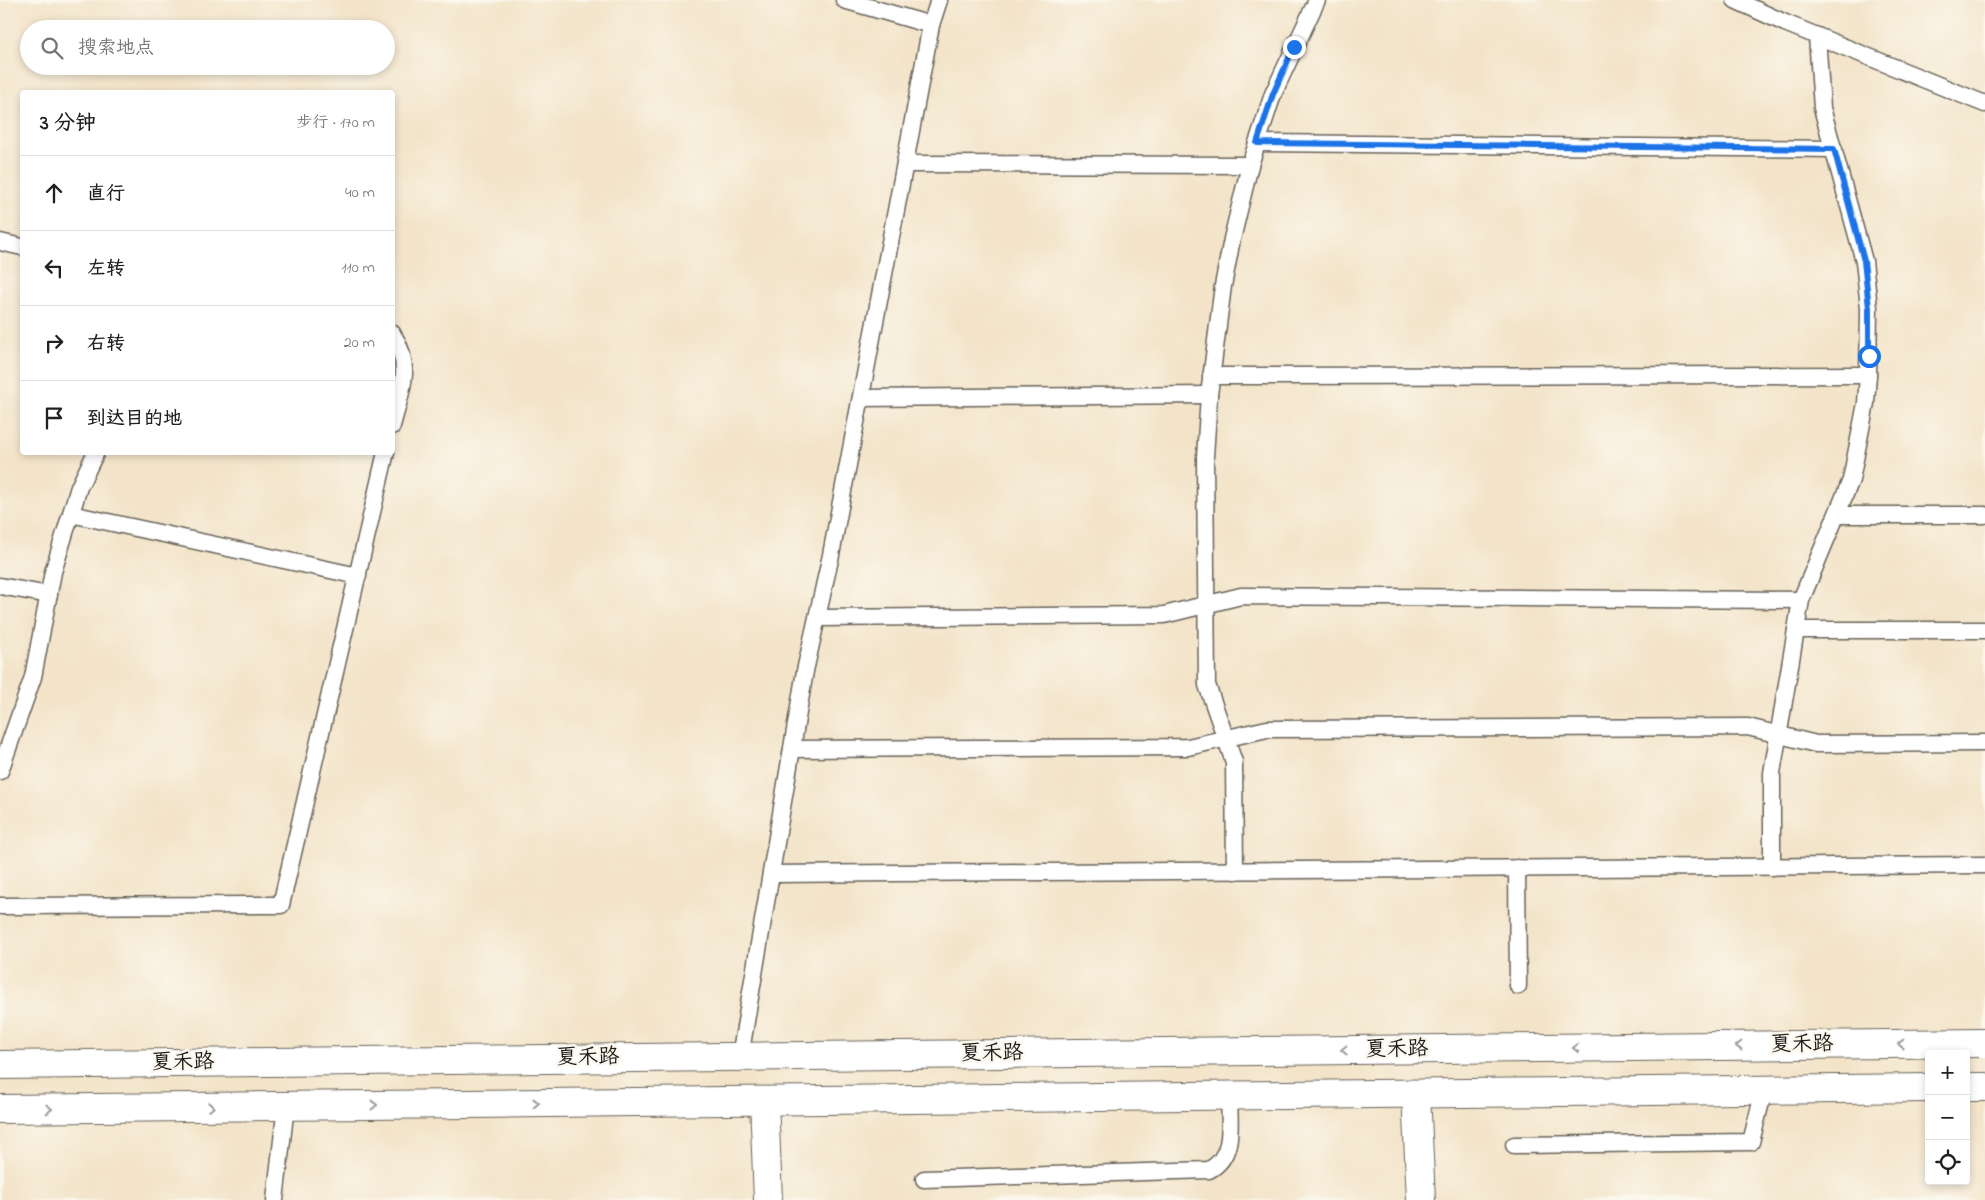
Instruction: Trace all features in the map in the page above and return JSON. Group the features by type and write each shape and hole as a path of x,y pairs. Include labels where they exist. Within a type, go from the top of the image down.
{"street":[{"name":"夏禾路","path":"0,1065 1985,1043"},
{"path":"1970,1087 1985,1087"},
{"name":"夏禾路","path":"0,1110 1925,1088"},
{"path":"1416,1094 1422,1200"},
{"path":"764,1101 768,1200"}],"lane":[{"path":"844,0 931,25"},
{"path":"740,1057 805,671 861,398 931,25 939,0"},
{"path":"1234,871 1234,762 1206,685 1206,457 1209,395 1223,286 1232,239 1250,166 1273,94 1317,0"},
{"path":"1734,0 1985,104"},
{"path":"1772,867 1772,773 1801,600 1851,480 1866,403 1868,375 1869,308 1864,261 1822,108 1817,36"},
{"path":"1257,143 1834,149"},
{"path":"905,164 1250,166"},
{"path":"0,242 20,247"},
{"path":"395,339 403,356 405,371 395,413"},
{"path":"1211,376 1868,375"},
{"path":"861,398 1209,395"},
{"path":"0,771 33,677 53,572 79,487 95,455"},
{"path":"0,906 282,905 385,455"},
{"path":"71,514 358,576"},
{"path":"1837,515 1985,515"},
{"path":"0,586 49,595"},
{"path":"817,618 1164,616 1241,596 1801,600"},
{"path":"1796,630 1985,630"},
{"path":"792,749 1188,747 1267,729 1748,727 1816,744 1985,743"},
{"path":"771,874 1985,865"},
{"path":"1518,868 1518,986"},
{"path":"1514,1145 1751,1142 1764,1090"},
{"path":"924,1179 1209,1170 1216,1166 1227,1152 1229,1142 1229,1096"},
{"path":"275,1200 286,1106"}],"route":[{"path":"1294,47 1273,94 1257,143 1834,149 1864,261 1869,308 1869,356"}]}
